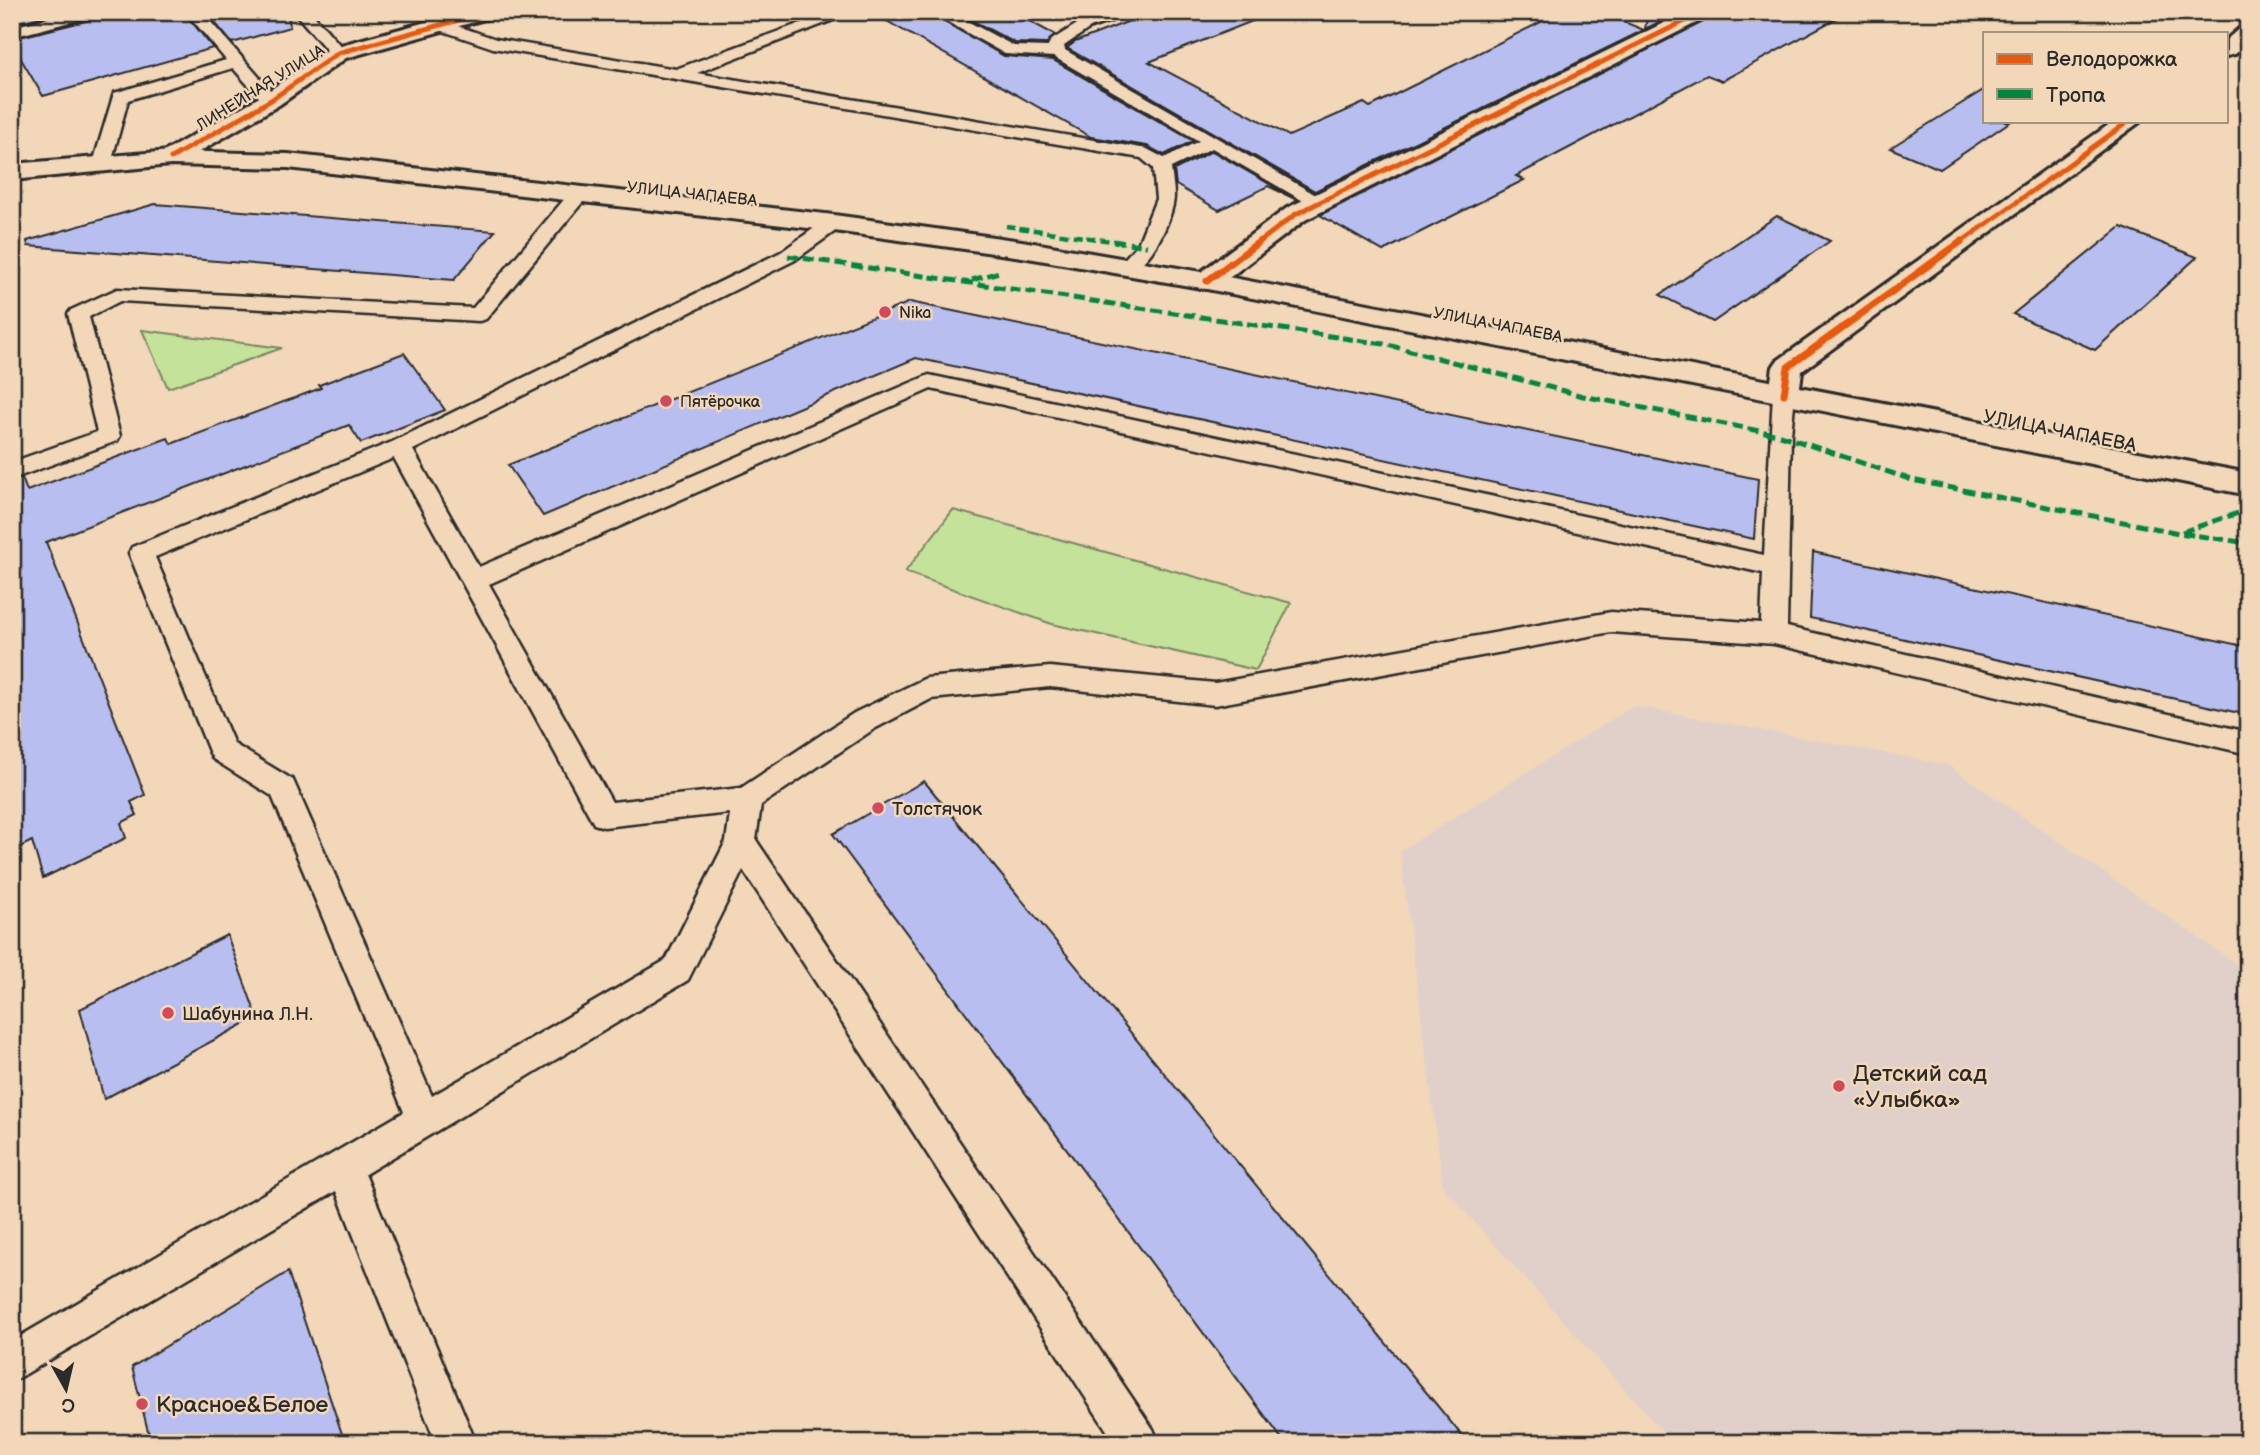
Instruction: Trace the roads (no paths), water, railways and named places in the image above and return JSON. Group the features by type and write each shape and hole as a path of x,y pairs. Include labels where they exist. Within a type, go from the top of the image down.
{"street":[{"name":"ЛИНЕЙНАЯ УЛИЦА","path":"12,172 171,158 271,100 338,53 488,12"},
{"path":"1087,23 1117,12"},
{"path":"1207,281 1296,214 1703,12"},
{"path":"2228,47 2248,33"},
{"path":"1784,394 1788,367 2128,122"},
{"name":"УЛИЦА ЧАПАЕВА","path":"171,158 288,161 834,223 1022,249 1207,281 2248,484"}],"lane":[{"path":"12,32 92,12"},
{"path":"194,12 271,100"},
{"path":"302,12 338,53"},
{"path":"679,74 846,12"},
{"path":"938,12 1011,51 1057,52 1319,202"},
{"path":"1057,52 1056,44 1087,23"},
{"path":"440,25 493,43 1147,154 1162,166 1165,199 1147,246 1127,267"},
{"path":"102,163 120,97 236,62"},
{"path":"1162,166 1213,141"},
{"path":"12,471 109,436 78,314 117,295 479,315 579,194"},
{"path":"424,1119 283,788 223,751 141,553 400,447 788,256 834,223"},
{"path":"473,580 929,382 1778,568"},
{"path":"1774,634 1780,435 1784,394"},
{"path":"400,447 604,815 747,799 864,721 926,689 1050,677 1215,694 1611,622 1774,634 2248,743"},
{"path":"12,1363 677,970 741,842 747,799"},
{"path":"741,842 1139,1443"},
{"path":"344,1167 456,1443"}],"place":[{"name":"Nika","path":"885,312"},
{"name":"Пятёрочка","path":"666,401"},
{"name":"Толстячок","path":"878,808"},
{"name":"Шабунина Л.Н.","path":"168,1013"},
{"name":"Детский сад «Улыбка»","path":"1839,1086"},
{"name":"Красное&Белое","path":"142,1404"}]}
